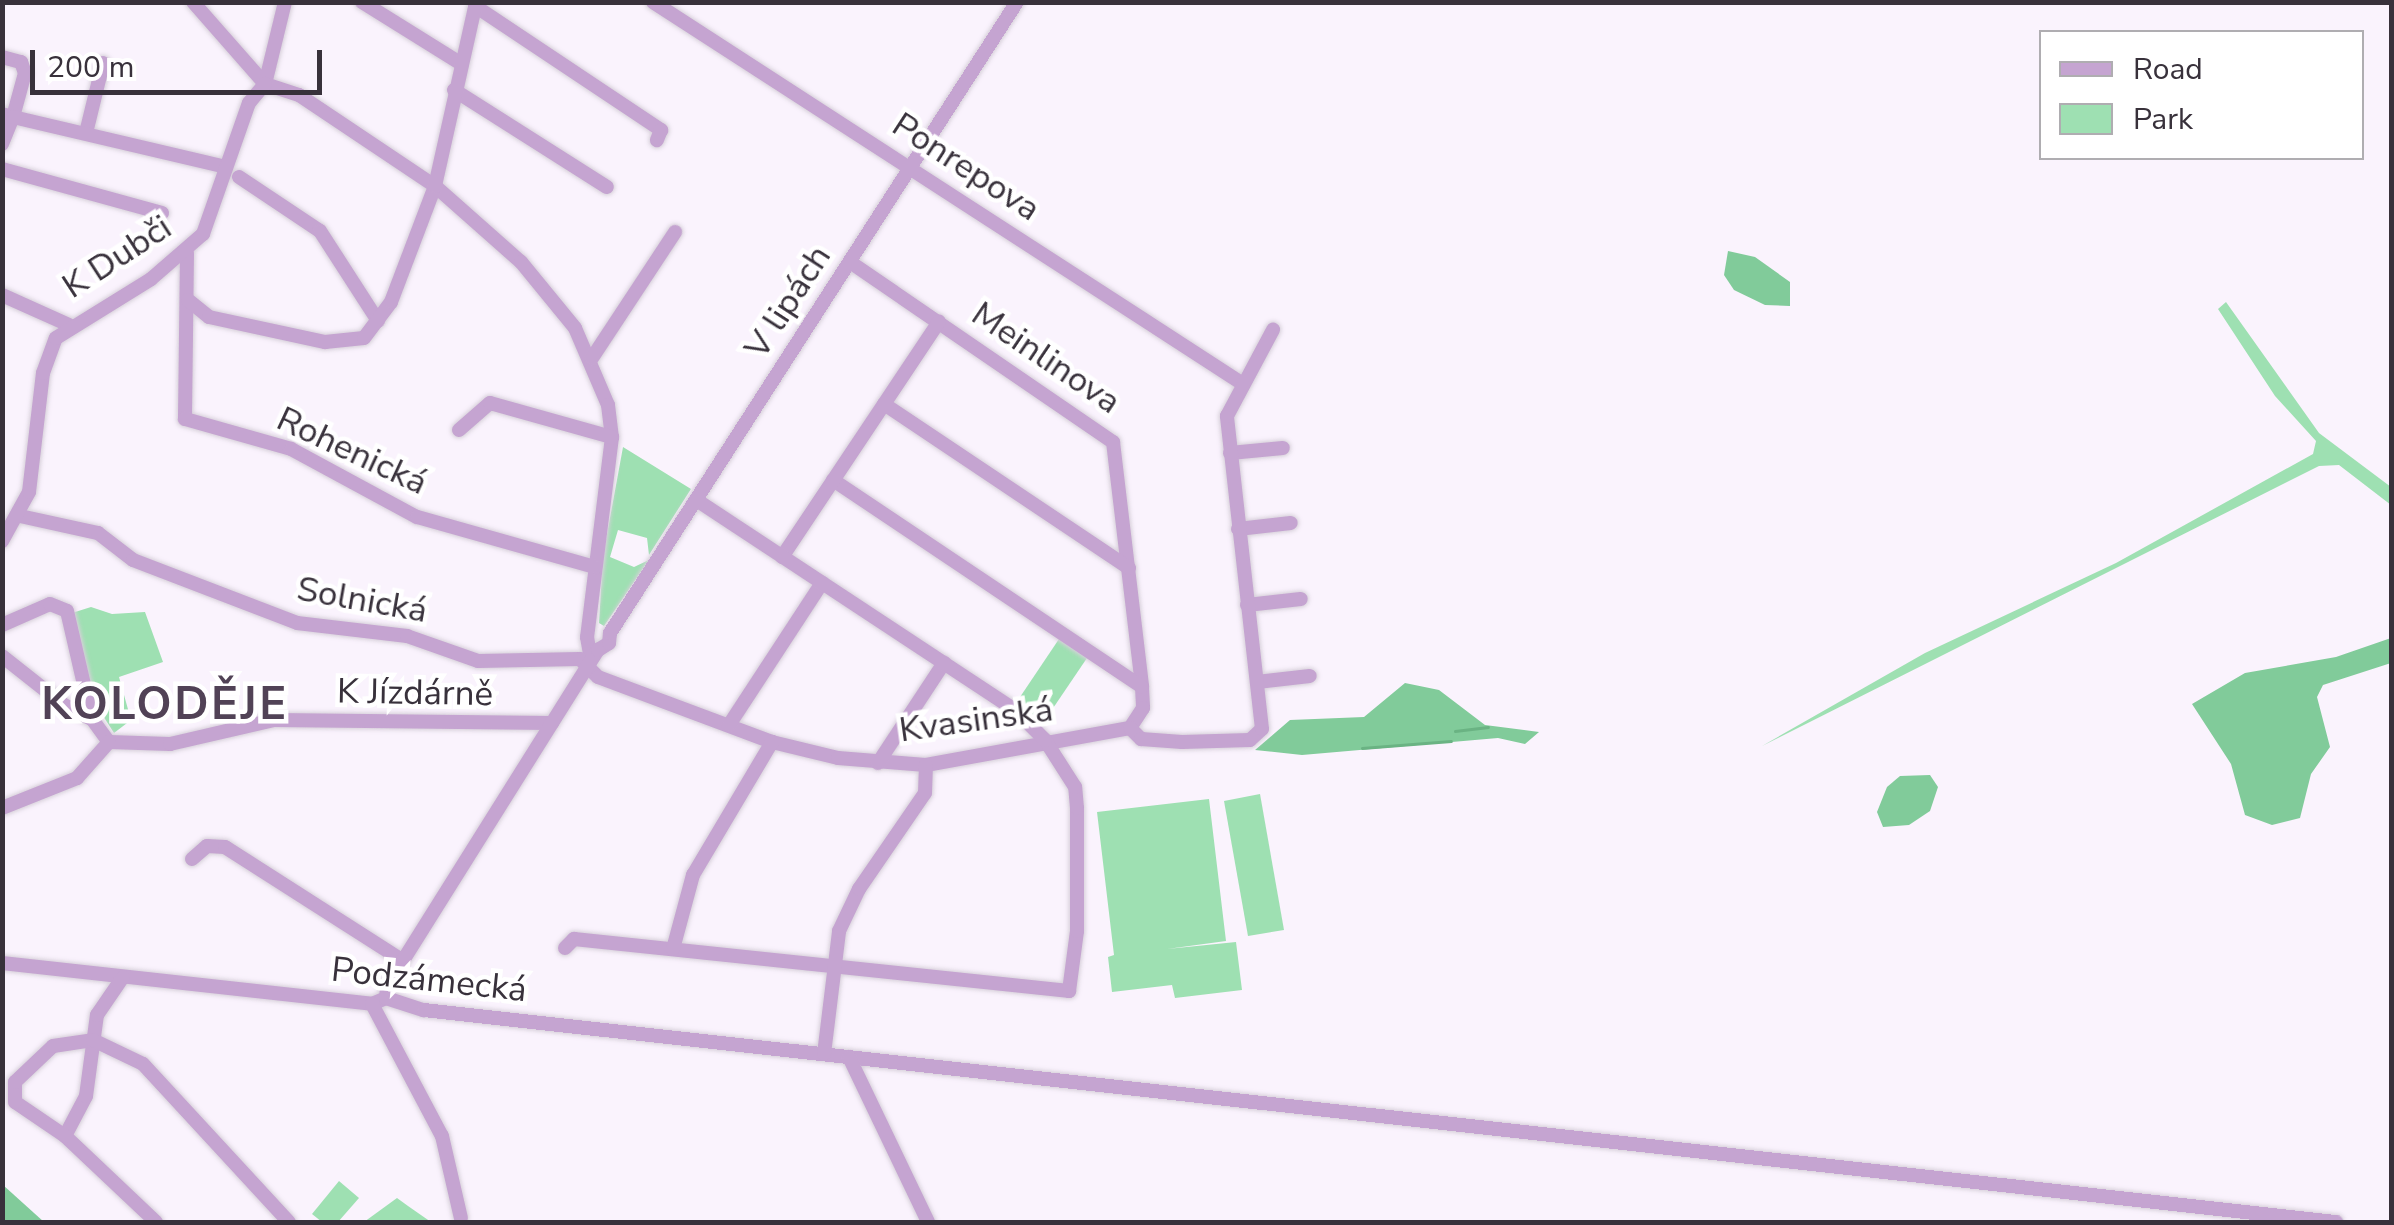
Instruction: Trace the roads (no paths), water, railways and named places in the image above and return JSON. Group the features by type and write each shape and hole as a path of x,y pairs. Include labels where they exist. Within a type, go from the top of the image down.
{"street":[{"path":"193,2 265,84 288,88 435,186 520,262 558,303 592,358 612,437 595,567 592,628 587,636 592,657 379,1001 401,1056 442,1136 461,1218"},
{"name":"K Dubči","path":"2,541 20,516 34,467 48,354 69,325 187,253 213,214 249,103 265,84 285,2"},
{"path":"362,2 460,62"},
{"name":"Ponrepova","path":"653,2 1243,384"},
{"name":"V lipách","path":"592,657 610,643 610,633 1017,2"},
{"path":"188,300 210,317 337,344 364,338 378,321 435,186 438,157 476,4 661,130 657,140"},
{"path":"2,57 21,62 26,73 8,116 2,144"},
{"path":"86,133 103,63"},
{"path":"454,90 607,187"},
{"path":"8,116 226,166"},
{"path":"2,169 162,212"},
{"path":"240,177 320,231 378,321"},
{"path":"592,358 674,232"},
{"name":"Rohenická","path":"187,253 185,419 292,448 416,517 595,567"},
{"name":"Meinlinova","path":"850,262 1110,437 1142,687 1143,708 1130,728"},
{"path":"2,295 69,325"},
{"path":"782,557 939,322"},
{"path":"1273,330 1227,416 1238,529 1257,682 1310,676"},
{"path":"459,430 490,403 612,437"},
{"path":"884,404 1128,568"},
{"path":"1230,454 1283,448"},
{"path":"833,480 1142,687"},
{"path":"566,948 574,939 1069,991 1078,931 1075,787 1045,740 1020,714 696,500"},
{"name":"Solnická","path":"20,516 98,533 133,560 297,623 407,636 460,649 478,661 592,657"},
{"path":"1238,529 1291,524"},
{"path":"729,724 822,583"},
{"path":"1247,605 1301,598"},
{"path":"2,625 50,604 67,611 92,718 109,742 78,778 2,808"},
{"path":"592,628 610,633"},
{"path":"2,656 64,706 92,718"},
{"name":"Kvasinská","path":"592,657 598,677 772,742 878,763 926,765 1045,740 1130,728 1141,740 1250,740 1262,729 1257,682"},
{"path":"878,763 944,663"},
{"name":"K Jízdárně","path":"109,742 170,744 274,720 552,723"},
{"path":"673,949 693,876 772,742"},
{"path":"824,1054 834,966 846,914 924,793 926,765"},
{"path":"192,859 208,846 224,847 403,961"},
{"name":"Podzámecká","path":"2,964 379,1001 424,1010 2336,1222"},
{"path":"64,1136 86,1096 97,1015 123,976"},
{"path":"156,1222 64,1136 20,1107 12,1089 53,1046 93,1040 143,1064 289,1222"},
{"path":"849,1057 928,1222"}],"waterway":[{"path":"1455,731 1488,727"},
{"path":"1362,748 1451,741"}],"district":[{"name":"KOLODĚJE","path":"165,705"}]}
